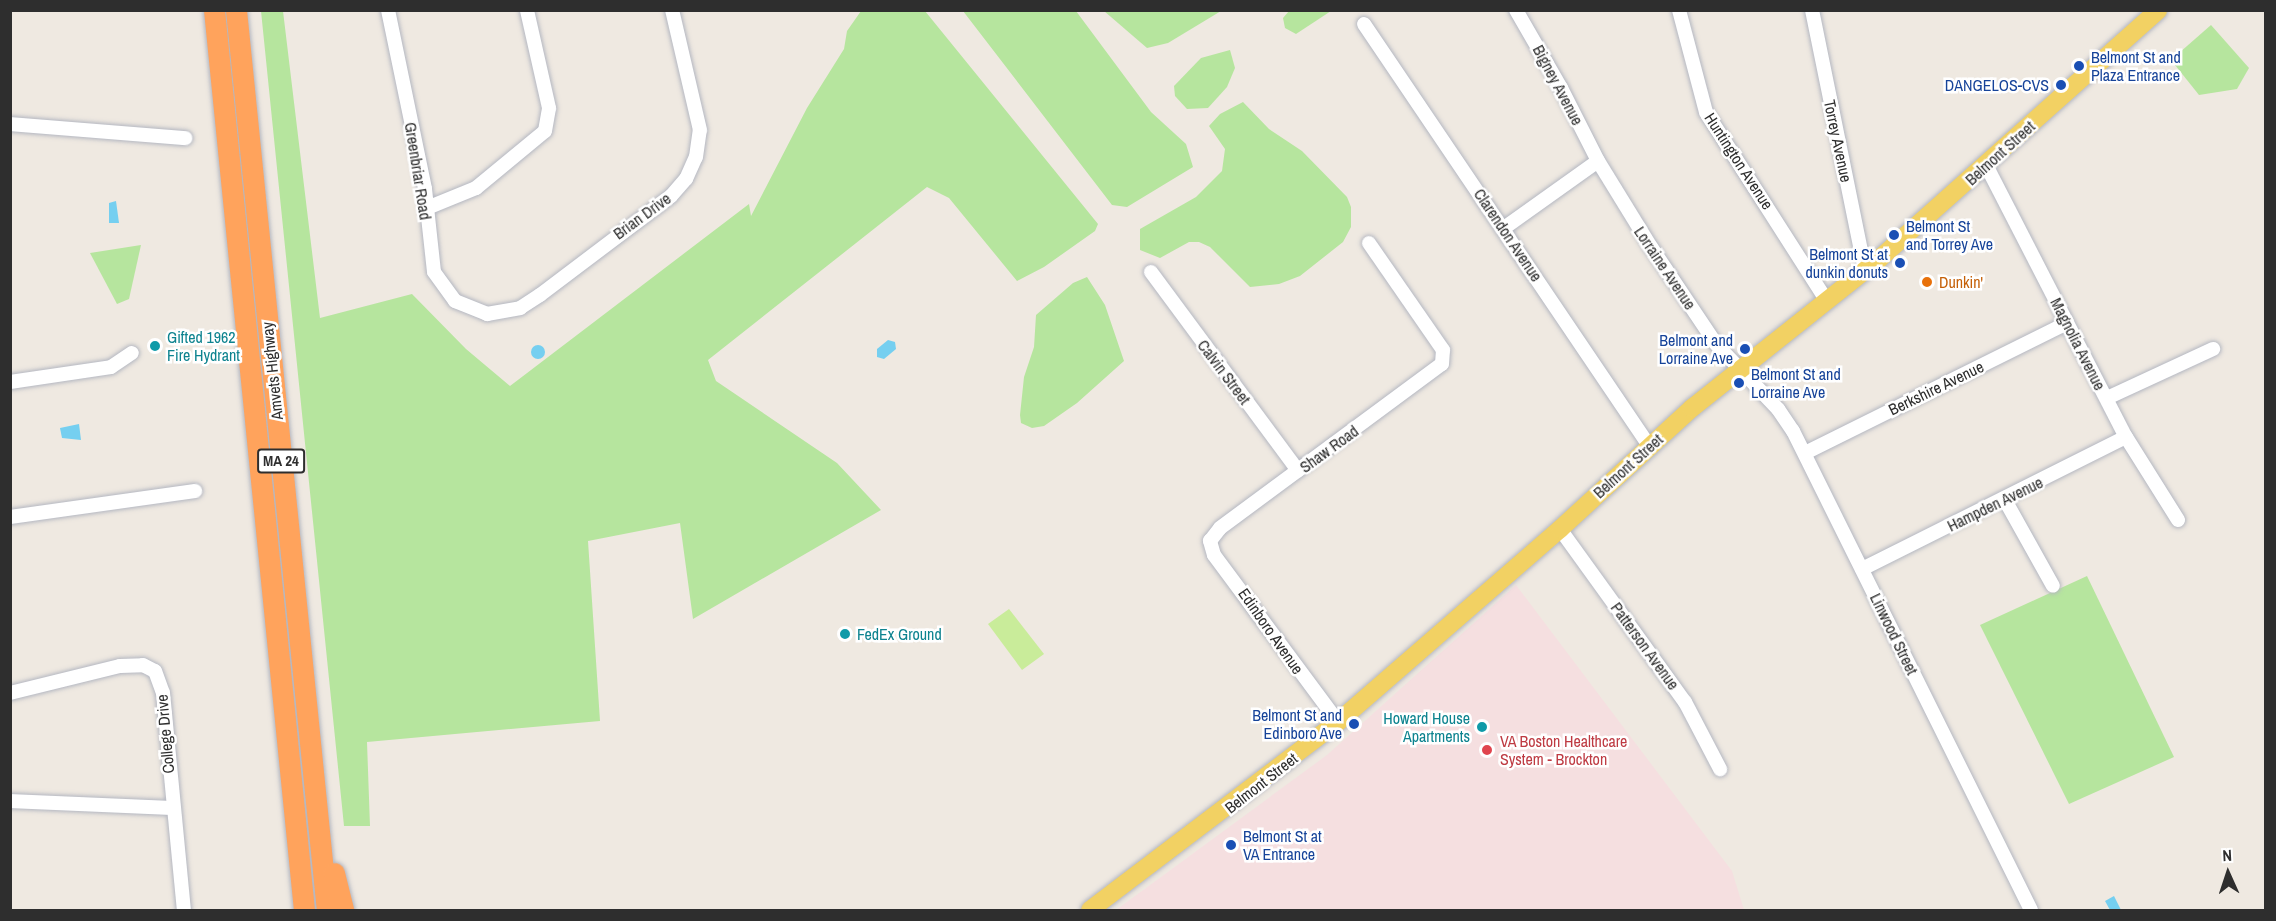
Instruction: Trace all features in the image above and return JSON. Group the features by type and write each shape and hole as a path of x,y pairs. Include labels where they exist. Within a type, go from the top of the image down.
{"highway":[{"name":"Amvets Highway","path":"214,10 304,910"},
{"name":"Amvets Highway","path":"236,10 327,910"},
{"path":"315,799 343,910"},
{"path":"292,910 293,802"}],"main road":[{"name":"Belmont Street","path":"1090,910 1338,722 1742,368 1865,271 2158,10"}],"street":[{"name":"Greenbriar Road","path":"387,10 427,208 430,257 438,280 455,301 477,312"},
{"path":"427,208 476,188 545,131 549,108 527,10"},
{"name":"Brian Drive","path":"477,312 501,312 527,304 671,196 686,179 696,157 700,130 672,10"},
{"name":"Bigney Avenue","path":"1516,10 1562,88 1598,161"},
{"name":"Huntington Avenue","path":"1679,10 1706,112 1826,300"},
{"name":"Torrey Avenue","path":"1812,10 1865,271"},
{"name":"Clarendon Avenue","path":"1364,24 1650,447"},
{"path":"10,124 185,138"},
{"path":"1504,228 1598,161"},
{"name":"Lorraine Avenue","path":"1598,161 1716,344 1742,368"},
{"name":"Magnolia Avenue","path":"1986,165 2126,437 2178,520"},
{"name":"Shaw Road","path":"1211,537 1434,372 1444,357 1443,350 1369,243"},
{"name":"Calvin Street","path":"1151,272 1298,471"},
{"name":"Berkshire Avenue","path":"1805,453 2067,324"},
{"path":"2106,398 2213,349"},
{"path":"10,382 111,367 132,354"},
{"name":"Linwood Street","path":"1742,368 1778,409 1805,453 2031,910"},
{"name":"Hampden Avenue","path":"1862,569 2005,500 2126,437"},
{"path":"10,517 195,491"},
{"path":"2005,500 2053,586"},
{"name":"Patterson Avenue","path":"1560,529 1685,702 1720,769"},
{"name":"Edinboro Avenue","path":"1211,537 1214,555 1338,722"},
{"name":"College Drive","path":"10,693 120,666 152,669 163,693 171,808 184,910"},
{"path":"10,801 171,808"}],"shaded area":[{"name":"VA Boston Healthcare System - Brockton","path":"1516,585 1732,871 1744,910 1116,910 1327,755"}],"green space":[{"path":"1331,10 1296,34 1285,28 1283,18 1289,11"},
{"path":"261,11 283,11 320,318 412,294 466,349 510,386 749,204 751,216 807,108 844,49 847,31 861,11 925,11 1098,224 1095,231 1044,267 1017,281 949,198 927,187 708,360 716,381 837,463 881,510 693,619 680,523 588,541 600,721 367,742 370,826 344,826"},
{"path":"963,11 1076,11 1151,112 1186,144 1193,167 1127,207 1112,205"},
{"path":"1104,11 1221,11 1168,43 1147,48"},
{"path":"2211,25 2249,68 2237,89 2199,95 2171,60"},
{"path":"1230,50 1235,68 1227,87 1208,108 1187,109 1175,96 1174,86 1201,58"},
{"path":"1243,102 1269,129 1302,151 1347,197 1351,207 1351,227 1343,242 1300,276 1279,284 1250,287 1210,247 1199,242 1189,242 1160,258 1140,250 1140,229 1196,197 1222,171 1225,149 1209,126 1220,114"},
{"path":"141,245 129,299 117,304 90,253"},
{"path":"1087,277 1105,305 1124,361 1077,403 1044,426 1032,428 1021,423 1020,415 1024,377 1034,347 1036,315 1073,283"},
{"path":"2087,576 2174,757 2069,804 1980,625"},
{"path":"1009,609 1044,654 1022,670 988,624"}],"water":[{"path":"116,201 119,223 109,223 109,203"},
{"path":"888,340 895,342 896,349 884,359 877,357 877,349"},
{"path":"538,345 543,347 545,352 543,357 538,359 533,357 531,352 533,347"},
{"path":"79,424 81,440 62,438 60,428"},
{"path":"2114,896 2121,910 2110,910 2105,901"}],"place":[{"name":"Belmont St and Plaza Entrance","path":"2079,66"},
{"name":"DANGELOS-CVS","path":"2061,85"},
{"name":"Belmont St and Torrey Ave","path":"1894,235"},
{"name":"Belmont St at dunkin donuts","path":"1900,263"},
{"name":"Dunkin'","path":"1927,282"},
{"name":"Gifted 1962 Fire Hydrant","path":"155,346"},
{"name":"Belmont and Lorraine Ave","path":"1745,349"},
{"name":"Belmont St and Lorraine Ave","path":"1739,383"},
{"name":"FedEx Ground","path":"845,634"},
{"name":"Belmont St and Edinboro Ave","path":"1354,724"},
{"name":"Howard House Apartments","path":"1482,727"},
{"name":"VA Boston Healthcare System - Brockton","path":"1487,750"},
{"name":"Belmont St at VA Entrance","path":"1231,845"}]}
